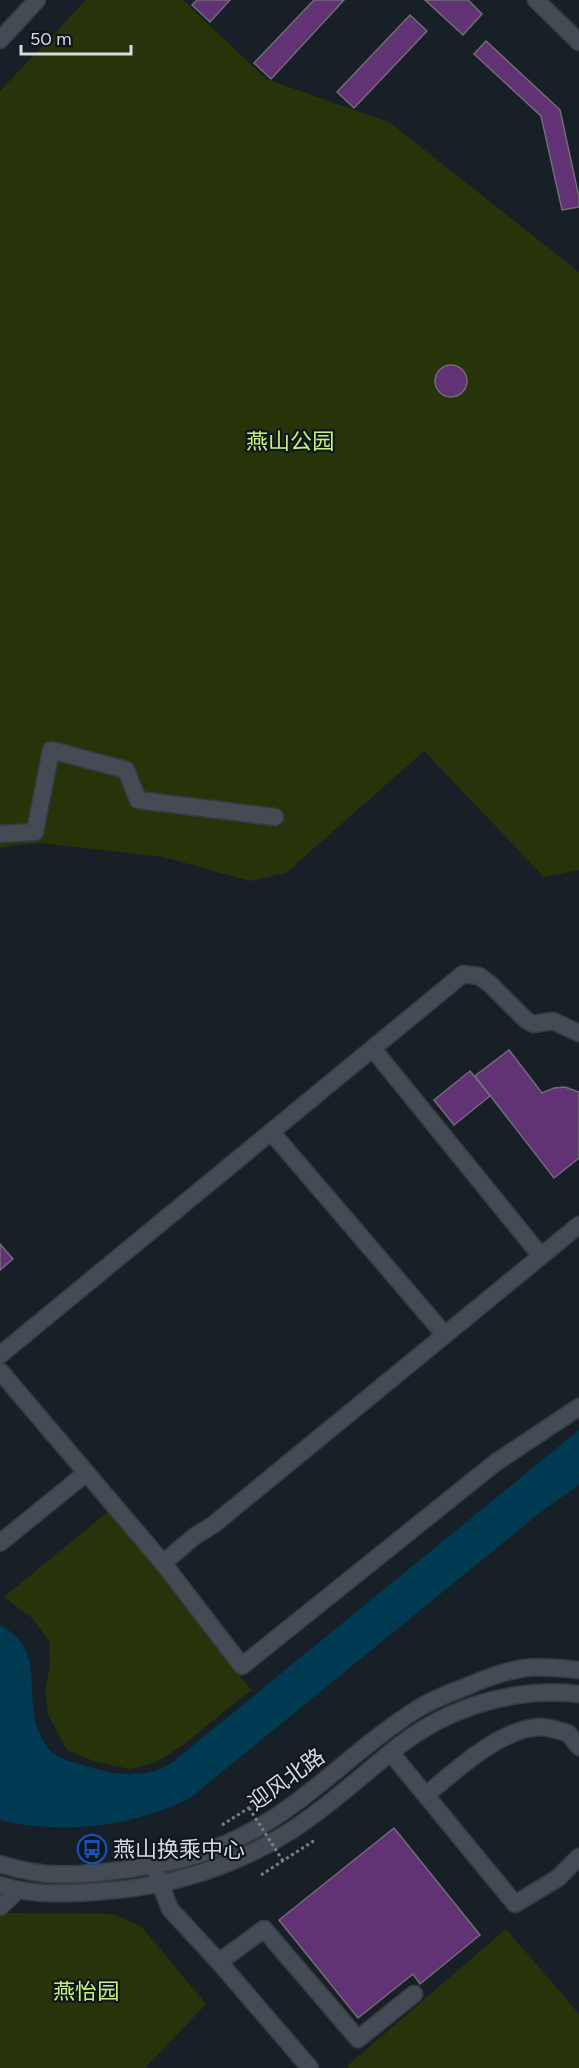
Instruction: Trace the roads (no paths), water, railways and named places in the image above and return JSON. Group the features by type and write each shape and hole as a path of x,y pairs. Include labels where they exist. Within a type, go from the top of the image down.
{"street":[{"path":"0,40 38,0"},
{"path":"536,0 579,42"},
{"path":"0,834 35,832 51,750 126,770 138,800 275,817"},
{"path":"0,1355 463,974 479,976 485,980 533,1024 554,1021 579,1033"},
{"path":"373,1049 541,1256"},
{"path":"272,1133 445,1335"},
{"path":"163,1563 579,1225"},
{"path":"0,1371 163,1563 242,1666 495,1463 579,1407"},
{"path":"0,1543 87,1473"},
{"name":"迎风北路","path":"0,1864 22,1871 54,1875 82,1875 154,1866 211,1852 258,1828 420,1708 490,1676 525,1668 579,1670"},
{"name":"迎风北路","path":"0,1885 18,1890 47,1893 79,1893 160,1884 195,1875 230,1863 291,1831 430,1725 461,1710 495,1699 535,1693 579,1694"},
{"path":"426,1795 468,1761 509,1735 540,1727 568,1733 579,1747"},
{"path":"391,1753 515,1904 558,1878 579,1857"},
{"path":"154,1866 170,1909 310,2068"},
{"path":"0,1907 18,1890"},
{"path":"219,1962 264,1929 358,2039 414,1994"}],"water":[{"path":"579,1430 579,1485 542,1511 190,1798 145,1816 97,1826 47,1827 0,1820 0,1625 15,1635 24,1647 29,1660 35,1719 41,1737 51,1751 68,1761 112,1773 138,1774 155,1771 167,1766 180,1756"}],"place":[{"name":"燕山换乘中心","path":"92,1849"}],"park label":[{"name":"燕山公园","path":"290,441"},
{"name":"燕怡园","path":"86,1991"}]}
